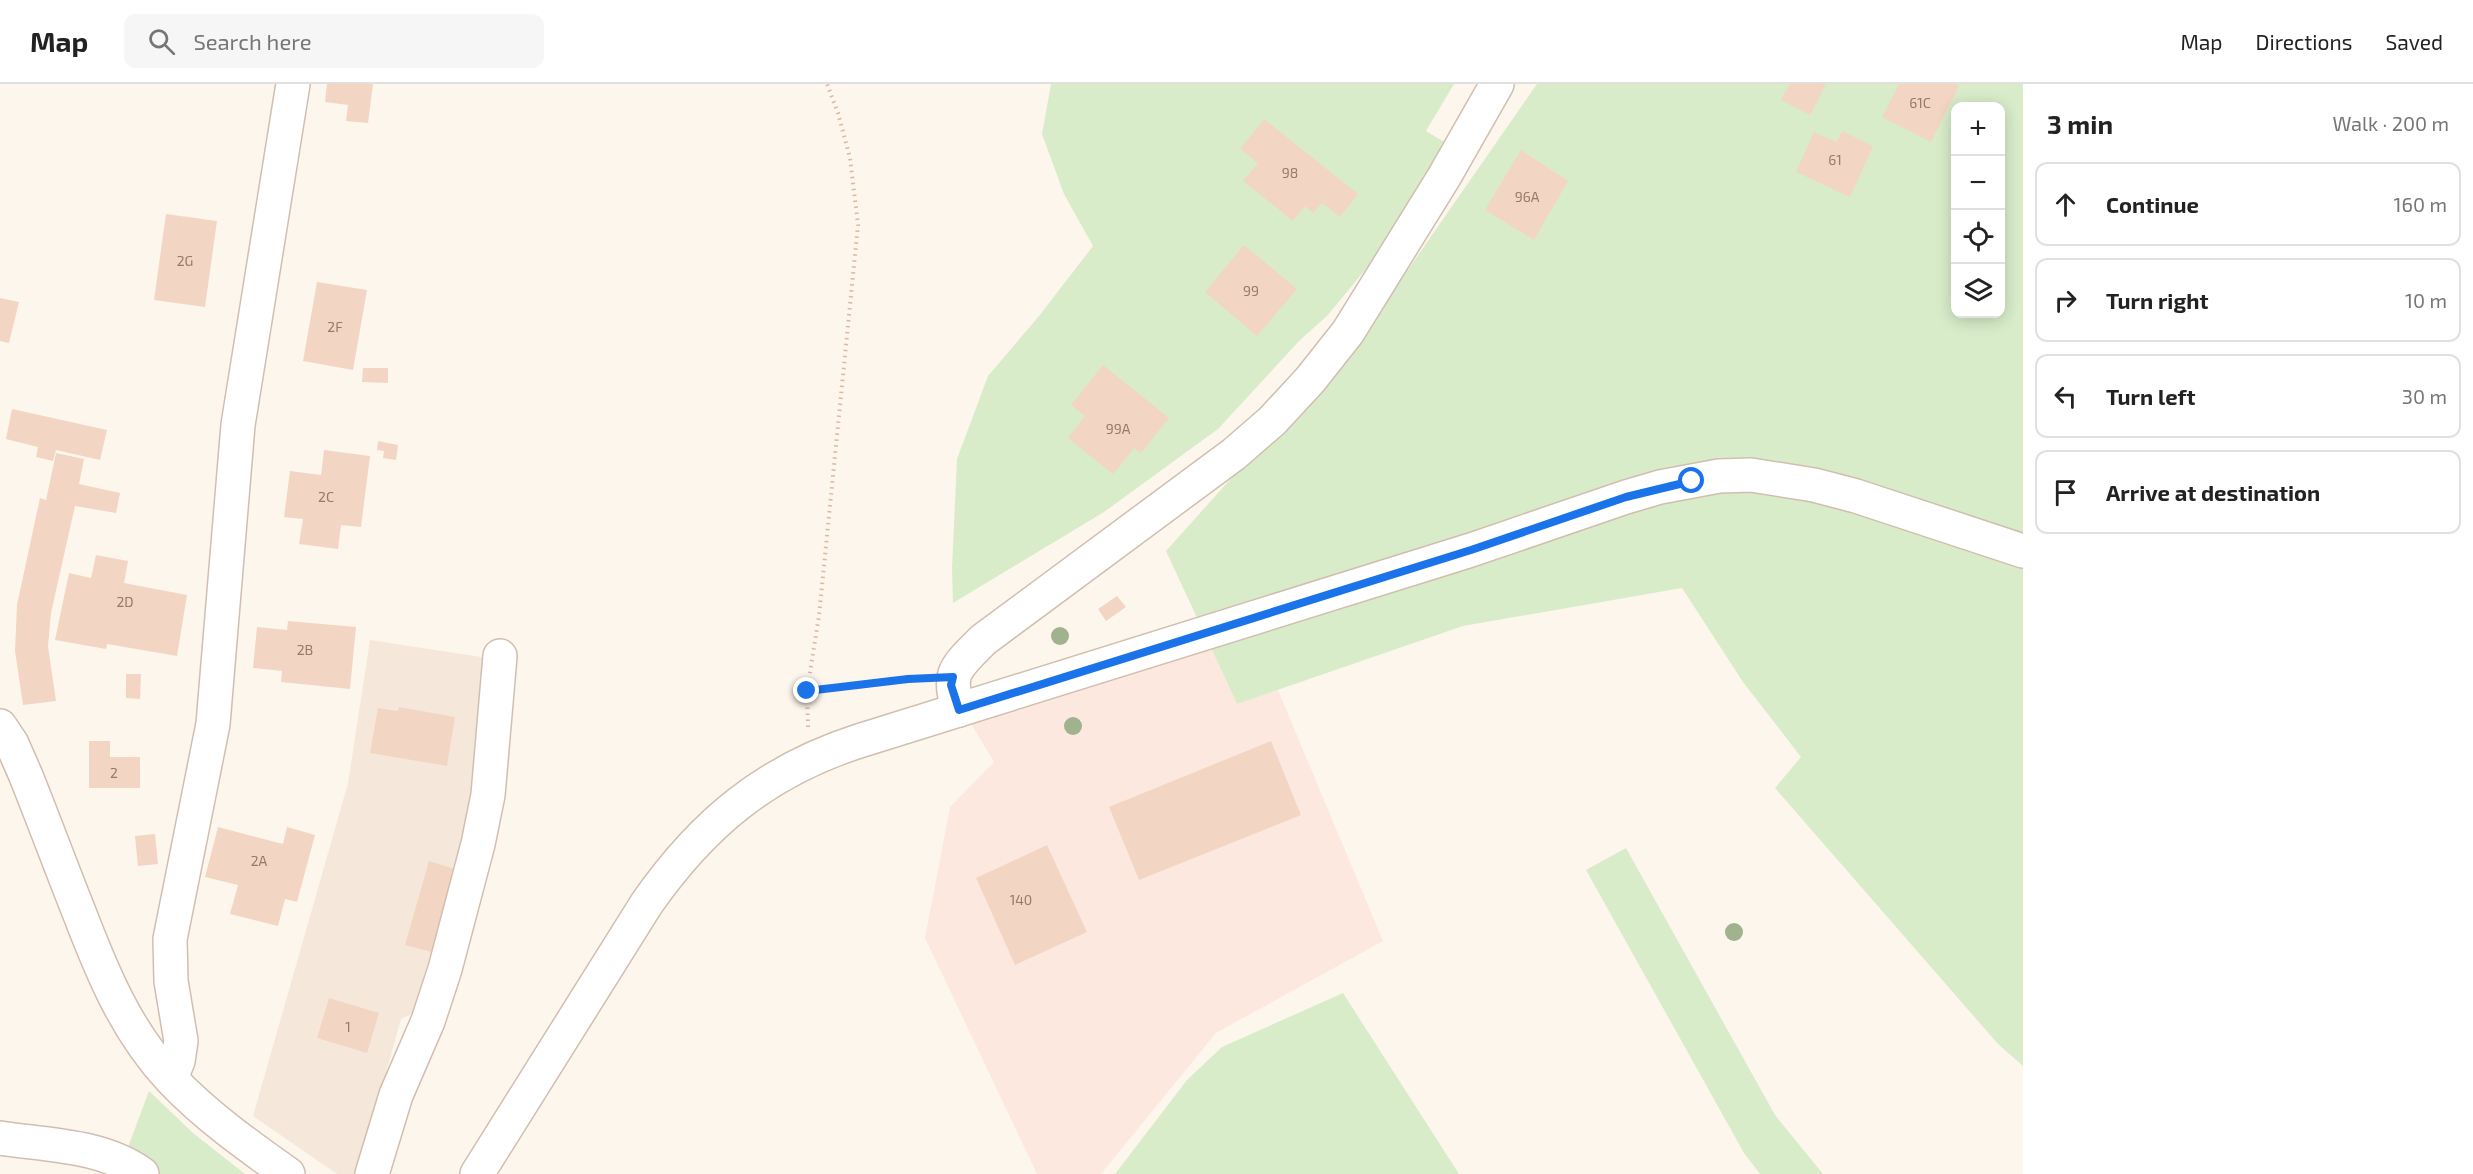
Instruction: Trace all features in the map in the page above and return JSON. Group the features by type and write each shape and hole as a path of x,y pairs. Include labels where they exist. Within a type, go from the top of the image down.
{"street":[{"path":"171,1078 178,1061 181,1041 171,981 170,939 213,724 238,425 293,84"},
{"path":"959,710 951,685 953,677 961,665 990,635 1234,454 1272,421 1310,380 1348,332 1444,177 1497,84"},
{"path":"477,1174 647,903 669,872 703,834 737,804 778,776 814,757 1471,550 1626,497 1719,477 1750,475 1814,485 1856,496 2023,551"},
{"path":"372,1174 396,1095 428,1021 445,969 478,844 488,795 501,656"},
{"path":"0,726 12,744 26,776 104,978 132,1026 171,1078 213,1119 288,1174"},
{"path":"0,1138 101,1154 122,1161 142,1174"}],"path":[{"path":"814,757 808,737 807,691 819,616 858,225 850,158 838,113 826,84"},
{"path":"807,691 908,679 953,677"}],"shaded area":[{"path":"370,640 488,658 484,713 461,865 425,1008 401,1019 358,1174 337,1174 253,1116 348,783"},
{"path":"1209,644 1237,704 1278,690 1383,941 1216,1033 1101,1174 1037,1174 925,938 950,807 994,762 967,717"}],"green space":[{"path":"1051,84 1454,84 1426,131 1446,143 1394,235 1327,316 1300,340 1218,429 1104,512 953,603 952,568 957,459 988,376 1039,316 1093,246 1064,194 1042,134"},
{"path":"1537,84 2023,84 2023,1066 1998,1044 1775,788 1801,757 1743,682 1682,588 1463,626 1237,704 1166,551 1373,320"},
{"path":"1626,848 1775,1115 1823,1174 1760,1174 1744,1153 1586,870"},
{"path":"1343,993 1459,1174 1115,1174 1187,1080 1222,1047"},
{"path":"149,1091 193,1133 245,1174 118,1174"}],"building":[{"path":"327,84 373,84 368,123 346,121 348,105 325,102"},
{"path":"1790,84 1826,84 1810,115 1781,100"},
{"path":"1899,84 1955,84 1959,86 1931,142 1882,117"},
{"path":"1264,119 1358,194 1340,217 1322,203 1313,213 1305,206 1293,221 1243,181 1258,163 1240,149"},
{"path":"1842,131 1873,146 1850,197 1796,172 1814,132 1837,142"},
{"path":"1521,150 1568,181 1534,240 1485,210"},
{"path":"166,214 217,221 205,307 154,300"},
{"path":"1244,245 1297,289 1257,336 1205,292"},
{"path":"317,282 367,290 353,370 303,361"},
{"path":"0,298 19,302 9,343 0,341"},
{"path":"1103,365 1169,418 1141,453 1134,448 1113,474 1068,438 1085,416 1071,405"},
{"path":"363,368 388,368 388,383 362,382"},
{"path":"12,409 107,430 100,460 56,450 53,461 36,457 38,447 6,439"},
{"path":"378,441 398,445 396,460 383,458 384,451 377,450"},
{"path":"324,450 370,456 361,527 341,525 338,549 299,544 303,519 284,517 290,471 321,475"},
{"path":"56,453 84,459 79,484 120,493 116,513 75,506 51,613 48,646 56,701 23,705 15,651 17,605 40,498 46,500"},
{"path":"96,555 128,561 124,583 187,595 177,656 107,644 106,649 55,640 69,573 91,578"},
{"path":"1117,596 1126,607 1106,621 1098,609"},
{"path":"288,621 356,627 350,689 281,682 282,671 253,668 257,627 287,630"},
{"path":"126,674 141,674 140,699 126,698"},
{"path":"399,707 455,717 447,766 370,753 378,708 398,711"},
{"path":"89,741 110,741 110,757 140,757 140,788 89,788"},
{"path":"1271,741 1301,815 1139,880 1109,807"},
{"path":"218,827 283,844 287,827 315,835 297,902 285,899 278,926 230,914 238,885 205,877"},
{"path":"155,834 158,864 138,866 135,836"},
{"path":"1047,845 1087,932 1015,965 976,878"},
{"path":"429,861 458,870 435,953 405,945"},
{"path":"329,998 379,1013 367,1053 317,1038"}],"route":[{"path":"807,691 908,679 953,677 951,685 959,710 1471,550 1626,497 1692,481"}]}
